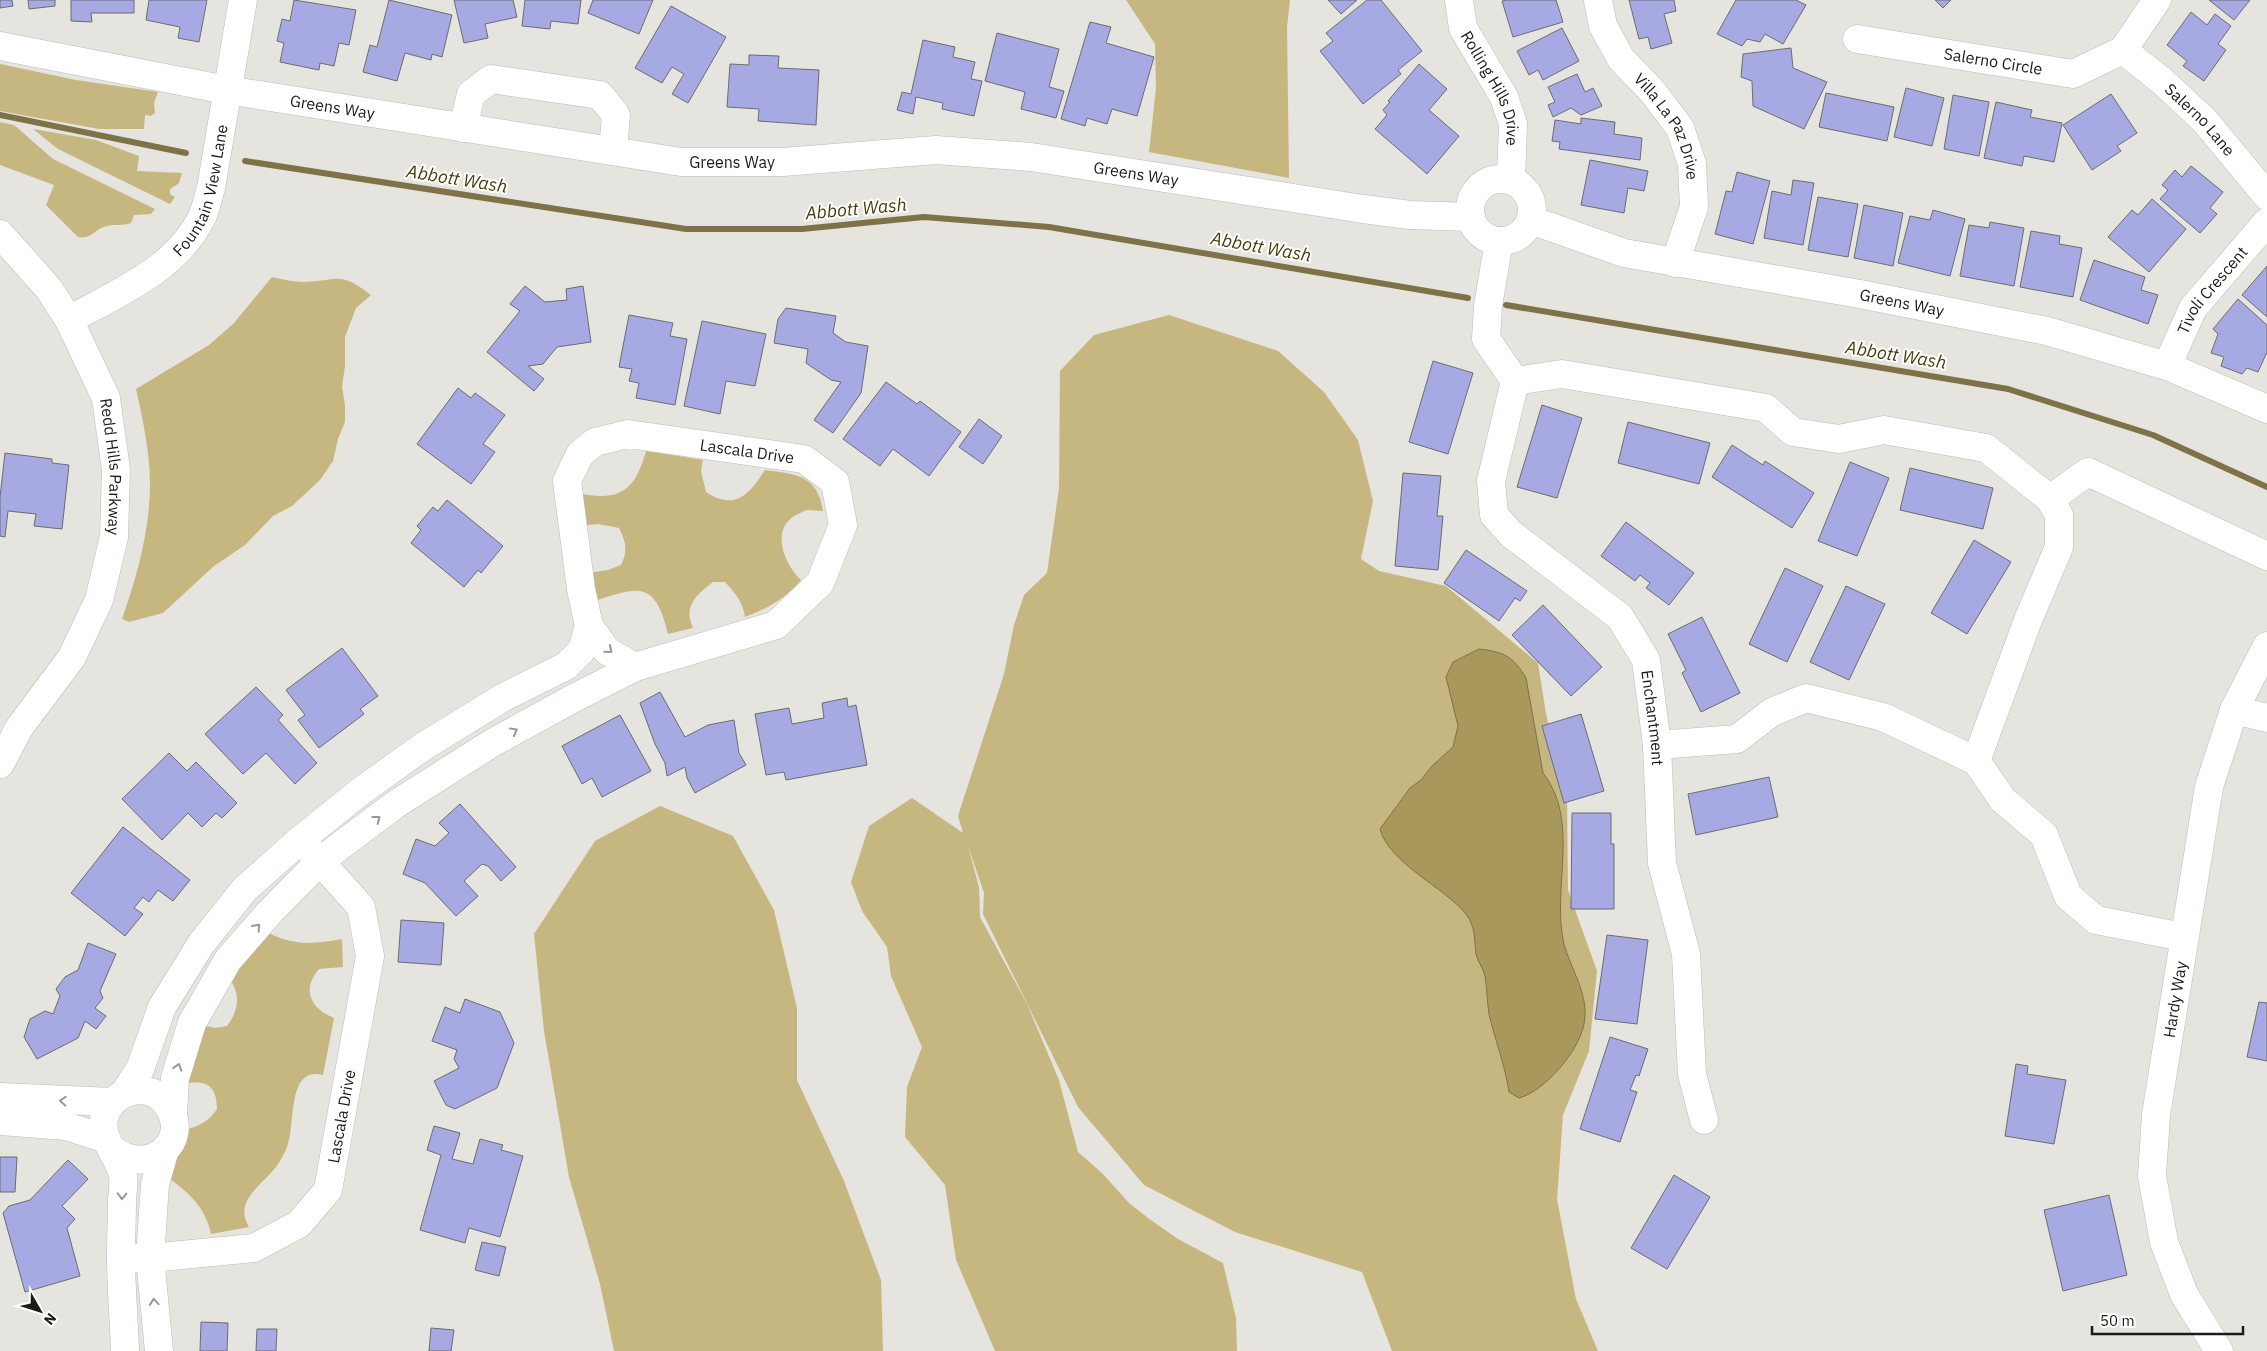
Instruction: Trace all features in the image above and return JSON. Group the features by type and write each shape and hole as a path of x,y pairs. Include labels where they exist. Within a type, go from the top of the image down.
{"street":[{"name":"Fountain View Lane","path":"69,320 139,282 181,248 202,217 211,188 243,0"},
{"name":"Rolling Hills Drive","path":"1459,0 1463,28 1504,97 1513,124 1511,180"},
{"name":"Villa La Paz Drive","path":"1598,0 1603,26 1621,59 1652,90 1680,128 1692,164 1694,207 1675,263"},
{"path":"2123,50 2157,0"},
{"name":"Salerno Circle","path":"1857,39 2073,74 2123,50"},
{"name":"Greens Way","path":"0,46 228,90 681,162 783,162 936,150 1031,157 1410,215 1471,217"},
{"name":"Salerno Lane","path":"2123,50 2162,81 2205,122 2267,196"},
{"path":"463,128 471,94 491,78 600,95 616,116 613,151"},
{"path":"1492,180 1511,180 1520,184 1531,200 1530,220 1518,236 1499,241 1481,234 1471,217 1472,199 1484,184 1492,180"},
{"name":"Greens Way","path":"1530,220 1624,253 1860,294 2047,331 2167,366 2267,409"},
{"name":"Tivoli Crescent","path":"2167,366 2193,308 2267,222"},
{"name":"Redd Hills Parkway","path":"0,234 49,289 69,320 106,398 116,470 114,537 99,600 72,657 19,728 0,764"},
{"path":"1499,241 1488,306 1486,339 1516,381 1562,374 1766,408 1793,432 1839,439 1884,430 1986,448 2050,498 2059,515 2059,548 2028,620 1976,762"},
{"name":"Enchantment","path":"1516,381 1491,481 1494,515 1511,534 1620,617 1646,660 1657,745 1662,863 1686,954 1692,1074 1704,1120"},
{"name":"Lascala Drive","path":"173,1115 175,1078 192,1023 223,968 268,914 320,861 396,804 492,743 574,698 635,667 776,625 820,583 824,575 843,525 835,482 804,459 628,434 595,442 580,454 567,481 581,589 589,626 608,651 635,667"},
{"path":"2050,498 2088,472 2267,556"},
{"name":"Lascala Drive","path":"119,1097 140,1070 162,1007 201,944 244,890 300,840 361,791 424,746 504,697 566,666 582,650 589,626"},
{"name":"Hardy Way","path":"2219,1351 2184,1294 2167,1251 2152,1176 2156,1115 2183,937 2209,787 2234,710 2267,646"},
{"path":"1657,745 1736,739 1772,712 1806,698 1883,717 1976,762 2003,800 2044,835 2068,896 2096,920 2183,937"},
{"path":"2234,710 2267,718"},
{"name":"Lascala Drive","path":"121,1258 150,1258 254,1248 299,1224 328,1190 370,956 361,906 300,840"},
{"path":"0,1097 119,1097 137,1090 154,1094 168,1105 173,1115 173,1133 165,1149 155,1184 150,1258 159,1351"},
{"path":"119,1097 104,1119 109,1144 123,1176 121,1258 125,1351"},
{"path":"0,1121 66,1126 109,1144 122,1157 133,1160 145,1161 156,1157 165,1149"}],"shaded area":[{"path":"1126,0 1290,0 1287,27 1289,178 1149,152 1156,88 1155,44"},
{"path":"0,64 76,80 158,92 154,103 155,113 151,116 145,115 144,129 99,129 0,111"},
{"path":"0,122 14,125 53,159 155,209 151,214 134,215 131,223 103,227 87,237 78,237 46,205 54,185 0,165"},
{"path":"33,129 96,140 139,156 137,171 182,173 179,183 170,189 170,194 175,197 170,204 58,149"},
{"path":"272,277 299,282 345,280 352,282 371,295 356,308 345,337 345,366 342,387 345,422 338,439 333,461 320,480 292,506 273,516 245,545 214,566 163,613 129,622 122,619 142,553 148,518 150,484 144,425 136,389 209,345 234,323"},
{"path":"1169,315 1278,351 1324,392 1358,440 1373,501 1361,559 1379,571 1446,586 1538,663 1546,714 1567,794 1568,890 1597,971 1589,1051 1563,1115 1557,1199 1576,1299 1598,1351 1392,1351 1362,1272 1235,1232 1144,1185 1078,1107 983,914 984,893 968,846 979,887 980,917 1027,1004 1059,1080 1078,1152 1103,1174 1129,1203 1148,1218 1178,1239 1223,1263 1236,1318 1237,1351 995,1351 956,1260 945,1185 905,1137 907,1087 922,1047 891,976 887,947 862,911 851,882 869,826 912,798 963,833 958,816 1004,674 1014,625 1024,595 1047,573 1059,488 1060,371 1094,335"},
{"path":"646,451 703,460 701,471 706,492 716,498 725,500 740,498 747,493 765,470 796,475 811,483 820,499 823,511 807,510 796,515 788,521 783,529 782,538 782,547 789,565 801,580 776,602 745,617 740,602 725,582 713,582 697,596 690,607 690,620 693,628 668,634 657,604 651,596 644,592 624,592 595,601 588,573 608,570 621,565 625,555 625,546 619,528 598,524 581,526 578,493 605,496 624,490 637,476"},
{"path":"1479,649 1507,656 1517,665 1526,678 1543,773 1554,792 1560,812 1563,834 1561,923 1567,954 1582,993 1585,1014 1581,1035 1568,1057 1550,1079 1529,1094 1519,1098 1509,1092 1489,1014 1485,976 1476,954 1474,934 1469,919 1445,894 1405,864 1394,853 1385,841 1380,829 1410,788 1421,780 1432,766 1453,747 1458,726 1446,677 1453,662"},
{"path":"660,806 733,836 774,910 797,1008 797,1080 844,1181 881,1280 883,1351 614,1351 600,1284 569,1177 544,1031 534,934 595,841"},
{"path":"261,928 290,941 310,943 342,939 343,967 319,969 311,984 311,998 314,1004 319,1010 334,1018 323,1075 311,1075 303,1080 297,1089 286,1150 276,1167 251,1194 244,1209 249,1227 211,1234 208,1223 199,1206 179,1185 162,1173 183,1147 188,1129 204,1122 217,1109 215,1095 209,1086 200,1083 186,1084 198,1024 215,1028 227,1026 231,1020 237,1000 234,987 226,974"}],"building":[{"path":"0,0 12,0 13,6 0,8"},
{"path":"28,0 55,0 55,6 29,9"},
{"path":"71,0 134,0 134,13 91,13 92,22 71,21"},
{"path":"149,0 207,0 199,42 178,38 180,27 146,20"},
{"path":"294,0 356,10 349,45 339,43 334,66 320,63 319,70 280,62 284,43 277,41 282,19 290,21"},
{"path":"389,0 452,15 442,57 432,54 431,60 405,53 397,81 363,72 370,45 377,47"},
{"path":"454,0 513,0 517,17 485,24 488,38 464,43"},
{"path":"525,0 581,0 578,24 551,21 550,29 522,26"},
{"path":"593,0 653,0 639,34 588,13"},
{"path":"1328,0 1357,0 1341,14"},
{"path":"1367,0 1381,0 1422,51 1398,70 1401,74 1363,104 1320,51 1333,41 1326,33"},
{"path":"1556,0 1563,22 1513,37 1502,1"},
{"path":"1629,0 1674,0 1676,11 1664,14 1672,43 1651,49 1648,37 1639,39"},
{"path":"1736,0 1796,0 1806,5 1783,44 1765,34 1760,42 1747,39 1742,46 1717,34"},
{"path":"1935,0 1951,0 1943,8"},
{"path":"2209,0 2250,0 2234,20"},
{"path":"671,6 726,37 688,103 672,94 684,74 672,67 662,83 635,68"},
{"path":"2191,12 2207,25 2215,14 2231,26 2218,44 2226,50 2204,81 2183,66 2187,61 2167,45"},
{"path":"1090,22 1111,27 1106,43 1154,57 1137,116 1112,109 1107,124 1087,118 1085,126 1061,119"},
{"path":"1562,28 1579,61 1543,80 1538,70 1529,75 1517,51"},
{"path":"997,33 1059,49 1049,87 1064,91 1056,118 1021,109 1025,92 985,81"},
{"path":"923,40 955,47 953,57 975,62 971,79 982,81 974,116 942,109 943,103 916,97 913,114 897,110 902,92 911,94"},
{"path":"1791,48 1793,68 1827,82 1804,129 1753,106 1752,81 1741,77 1743,54"},
{"path":"749,55 779,56 778,68 819,70 816,125 758,121 759,109 727,107 730,64 749,65"},
{"path":"1419,64 1447,89 1429,110 1459,136 1427,174 1375,129 1387,115 1383,110 1390,102 1388,101"},
{"path":"1577,74 1585,92 1593,88 1602,106 1581,115 1571,108 1553,117 1548,105 1555,102 1548,87"},
{"path":"1906,88 1944,98 1932,146 1894,137"},
{"path":"1826,93 1894,107 1887,141 1819,127"},
{"path":"2111,94 2137,133 2117,146 2121,151 2092,170 2063,125"},
{"path":"1953,95 1989,102 1979,156 1944,149"},
{"path":"1996,102 2032,110 2030,117 2062,123 2054,162 2024,156 2022,166 1984,158"},
{"path":"1581,118 1615,122 1614,134 1642,138 1640,160 1559,149 1560,142 1552,141 1555,120 1581,124"},
{"path":"1590,160 1648,171 1644,191 1628,188 1624,213 1581,205"},
{"path":"2191,166 2223,192 2210,208 2217,214 2200,233 2160,199 2168,190 2162,185 2175,170 2182,177"},
{"path":"1737,172 1770,181 1753,244 1715,234 1726,191 1732,192"},
{"path":"1793,180 1814,183 1803,245 1764,238 1772,191 1791,195"},
{"path":"1818,197 1858,204 1848,257 1808,250"},
{"path":"2152,199 2186,229 2149,272 2108,237 2132,210 2138,215"},
{"path":"1864,205 1903,213 1893,266 1854,258"},
{"path":"1933,210 1965,219 1950,276 1898,263 1910,216 1930,220"},
{"path":"1990,222 2024,228 2014,286 1960,276 1969,225 1989,228"},
{"path":"2031,231 2060,236 2059,244 2082,248 2073,297 2020,287"},
{"path":"2094,260 2145,277 2141,290 2158,295 2148,324 2080,300"},
{"path":"2267,266 2267,317 2242,295"},
{"path":"525,286 545,302 567,300 566,289 583,286 591,342 557,347 543,364 528,366 544,379 534,391 487,352 520,311 510,304"},
{"path":"2238,299 2267,325 2267,352 2258,372 2247,368 2242,374 2221,366 2224,357 2211,353 2218,334 2213,329"},
{"path":"786,308 836,316 833,333 846,342 868,346 861,393 833,433 814,420 841,382 831,380 806,363 808,349 774,343 778,319"},
{"path":"629,315 673,323 670,336 687,339 675,405 636,398 639,383 629,381 632,369 619,367"},
{"path":"702,321 766,334 755,386 726,381 720,414 684,406"},
{"path":"1433,361 1473,373 1448,454 1409,442"},
{"path":"886,382 917,404 920,401 961,432 929,476 893,449 880,466 843,439"},
{"path":"458,388 471,398 475,393 505,415 483,444 495,452 471,484 417,444"},
{"path":"1542,405 1582,418 1557,498 1517,487"},
{"path":"979,419 1002,436 983,464 959,447"},
{"path":"1628,422 1710,443 1699,484 1618,463"},
{"path":"1732,445 1763,465 1765,461 1814,493 1792,528 1712,477"},
{"path":"5,453 52,459 52,463 69,465 62,529 34,526 36,514 8,511 5,537 0,536 0,497"},
{"path":"1850,462 1889,478 1857,556 1818,541"},
{"path":"1910,468 1993,488 1983,529 1900,510"},
{"path":"1403,473 1441,476 1437,516 1443,516 1438,570 1395,566"},
{"path":"447,500 503,546 481,573 478,570 464,587 411,543 421,530 417,526 433,507 438,511"},
{"path":"1626,522 1694,573 1669,605 1646,588 1650,583 1640,575 1635,581 1601,556"},
{"path":"1974,540 2011,562 1967,634 1931,613"},
{"path":"1466,550 1527,591 1520,601 1515,598 1499,621 1444,583"},
{"path":"1785,568 1823,586 1787,662 1749,644"},
{"path":"1846,586 1885,604 1849,680 1810,662"},
{"path":"1543,605 1602,667 1571,696 1512,635"},
{"path":"1702,617 1740,693 1701,712 1682,673 1686,670 1668,634"},
{"path":"342,648 378,696 360,709 364,714 319,748 298,720 305,715 286,690"},
{"path":"256,687 283,715 278,720 317,763 295,784 266,753 243,774 205,734"},
{"path":"660,692 685,737 708,725 734,720 739,753 746,765 695,793 687,778 685,767 667,776 665,763 655,744 640,703"},
{"path":"847,698 848,707 856,705 867,765 786,780 784,772 766,775 755,714 789,708 792,724 824,718 822,703"},
{"path":"1581,714 1604,791 1564,803 1542,726"},
{"path":"620,715 651,771 602,797 592,778 582,784 562,746"},
{"path":"169,753 187,771 196,762 237,803 222,818 216,813 202,827 188,813 162,840 122,799"},
{"path":"1769,777 1778,817 1696,835 1688,794"},
{"path":"460,804 516,867 501,881 488,866 482,864 464,881 478,896 456,916 425,883 403,874 416,839 435,846 449,833 439,823"},
{"path":"1572,813 1611,813 1611,844 1614,844 1614,909 1571,909"},
{"path":"123,827 190,880 173,901 158,890 149,902 143,897 134,908 143,914 125,936 71,893"},
{"path":"401,920 444,923 441,965 398,962"},
{"path":"1607,935 1648,940 1637,1024 1595,1019"},
{"path":"88,943 116,954 100,991 103,998 95,1008 106,1016 96,1029 85,1021 78,1038 37,1059 24,1037 30,1019 45,1011 53,1014 60,996 56,989 65,977 78,970"},
{"path":"465,999 500,1012 514,1043 497,1088 455,1109 446,1105 434,1081 459,1068 454,1059 457,1050 432,1041 445,1007 460,1013"},
{"path":"2259,1002 2267,1003 2267,1061 2247,1057"},
{"path":"1610,1037 1648,1049 1639,1076 1636,1075 1630,1090 1637,1092 1620,1142 1580,1129"},
{"path":"2016,1064 2028,1066 2027,1074 2066,1080 2054,1144 2005,1136"},
{"path":"434,1126 460,1133 452,1159 473,1164 480,1139 503,1145 501,1150 523,1156 500,1237 469,1228 465,1243 420,1230 441,1155 427,1150"},
{"path":"0,1157 17,1157 15,1192 0,1192"},
{"path":"68,1160 88,1179 62,1206 75,1219 67,1228 80,1276 25,1292 3,1213 9,1206 30,1200"},
{"path":"1674,1175 1710,1197 1667,1269 1631,1248"},
{"path":"2109,1195 2127,1275 2063,1291 2044,1210"},
{"path":"482,1242 506,1247 499,1276 475,1270"},
{"path":"201,1322 228,1323 227,1351 200,1351"},
{"path":"431,1328 454,1330 451,1351 429,1351"},
{"path":"257,1329 277,1329 276,1351 256,1351"}],"waterway":[{"name":"Abbott Wash","path":"0,115 186,153"},
{"name":"Abbott Wash","path":"245,161 686,229 802,229 924,217 1049,227 1468,298"},
{"name":"Abbott Wash","path":"1506,305 2008,389 2153,435 2267,487"}]}
